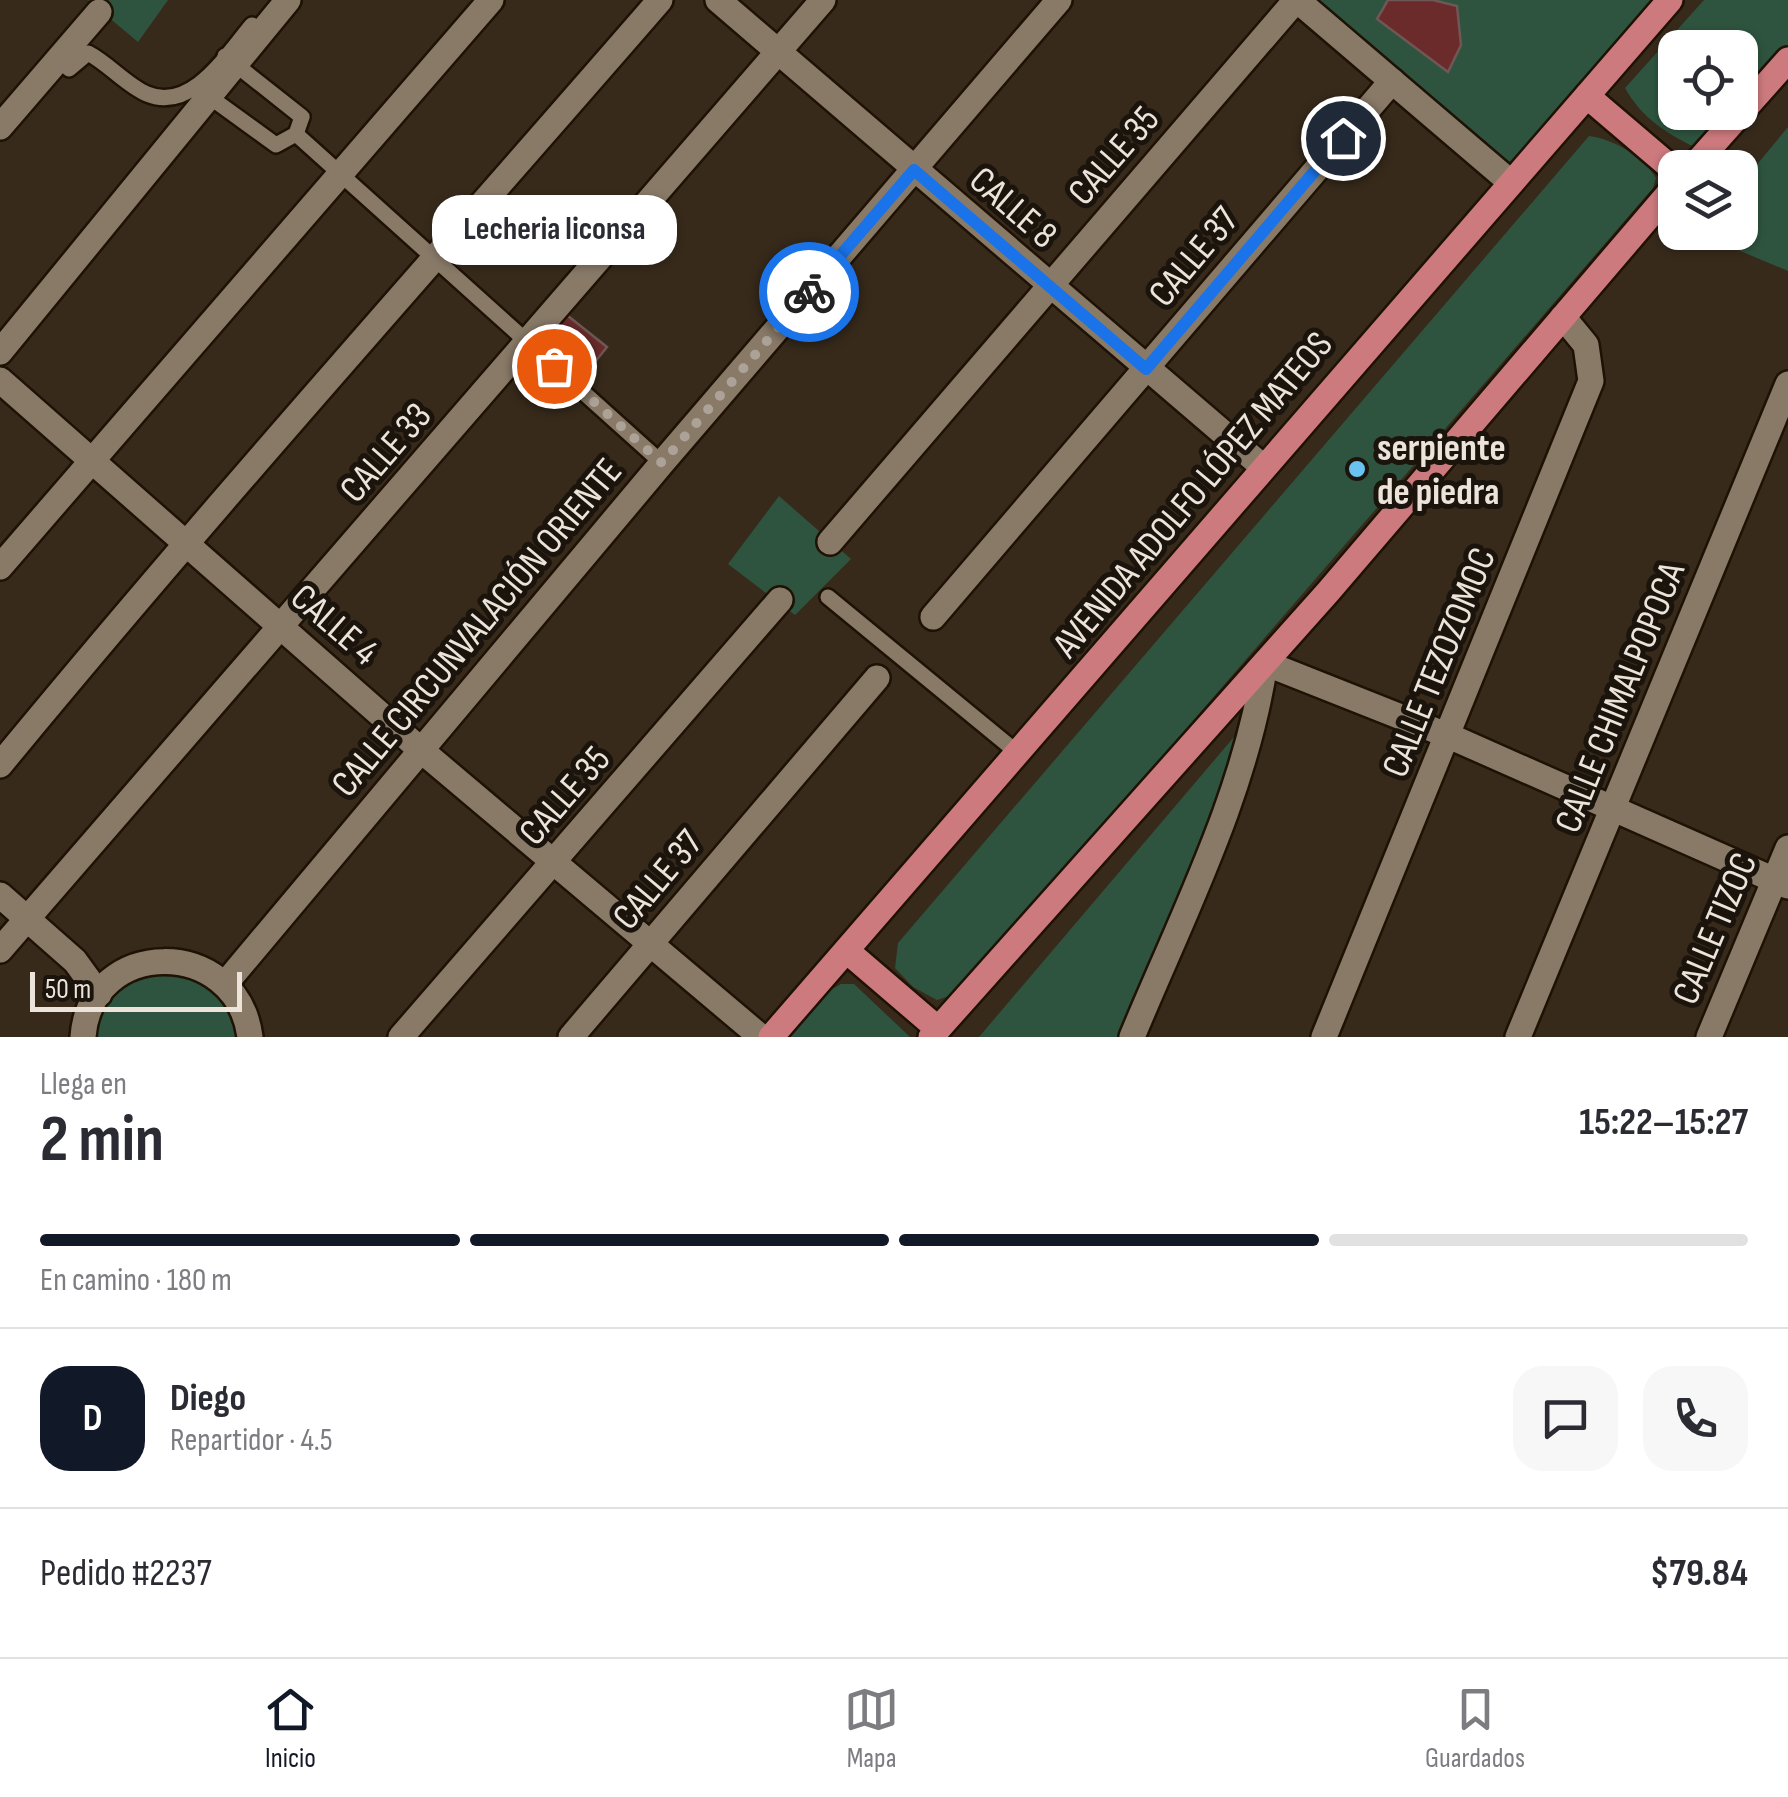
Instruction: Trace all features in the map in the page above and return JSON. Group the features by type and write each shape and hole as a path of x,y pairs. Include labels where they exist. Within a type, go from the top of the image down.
{"main road":[{"name":"AVENIDA ADOLFO LÓPEZ MATEOS","path":"771,1037 1019,754 1509,181 1670,0"},
{"path":"1708,150 1788,60"},
{"path":"1586,96 1658,157"},
{"path":"847,951 934,1033 1265,663 1658,206"}],"street":[{"path":"0,352 176,141 202,92 229,59 288,0"},
{"path":"0,567 90,458 491,0"},
{"path":"0,766 184,541 660,0"},
{"name":"CALLE 8","path":"718,0 1264,467"},
{"name":"CALLE 33","path":"0,950 824,0"},
{"name":"CALLE CIRCUNVALACIÓN ORIENTE","path":"226,984 662,463 1059,0"},
{"path":"1296,0 1509,181"},
{"name":"CALLE 35","path":"830,542 1296,0"},
{"path":"0,127 100,12"},
{"name":"CALLE 37","path":"933,616 1392,81"},
{"name":"CALLE TEZOZOMOC","path":"1324,1037 1450,736 1591,380 1590,355 1564,317"},
{"name":"CALLE 4","path":"0,380 554,865 761,1037"},
{"name":"CALLE CHIMALPOPOCA","path":"1518,1037 1788,384"},
{"name":"CALLE 35","path":"401,1037 780,600"},
{"path":"1132,1037 1228,806 1259,702 1265,663 1450,736 1781,883"},
{"name":"CALLE 37","path":"571,1037 877,678"},
{"name":"CALLE TIZOC","path":"1709,1037 1781,883 1788,848"},
{"path":"0,895 108,985"},
{"path":"83,1037 108,985 147,962 164,960 198,966 226,984 244,1011 250,1037"}],"lane":[{"path":"69,69 88,53 145,93 176,97 202,92 276,145 296,134 302,117 229,59 252,25"},
{"path":"296,134 662,463"},
{"path":"828,598 1019,754"}],"green space":[{"path":"88,0 168,0 138,42"},
{"path":"1287,0 1662,0 1500,187"},
{"path":"1704,0 1788,0 1788,46 1758,82 1758,30 1677,30"},
{"path":"1658,51 1658,126 1640,109 1625,88"},
{"path":"1788,127 1788,271 1738,250 1758,250 1758,163"},
{"path":"1665,130 1717,130 1700,150"},
{"path":"1589,136 1635,156 1656,178 1653,188 958,993 937,1000 913,987 895,968 898,943"},
{"path":"779,496 851,559 795,615 728,564"},
{"path":"1234,737 1251,740 1126,1037 979,1037"},
{"path":"133,972 211,977 247,1037 88,1037 89,1026"},
{"path":"841,984 854,984 910,1037 790,1037 825,993"}],"building":[{"path":"1388,0 1433,0 1457,6 1461,45 1448,72 1377,19"},
{"path":"563,312 607,347 590,368 546,333"}],"way so far":[{"path":"554,366 662,463 809,292"}],"place":[{"name":"Lecheria liconsa","path":"554,366"},
{"name":"serpiente de piedra","path":"1357,469"}],"route":[{"path":"809,292 914,170 1146,369 1343,138"}]}
